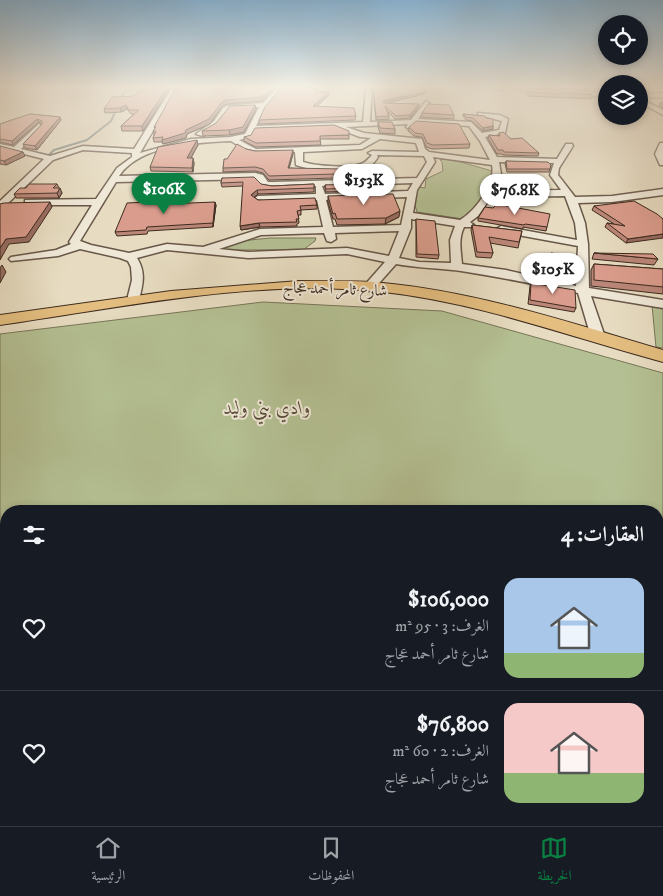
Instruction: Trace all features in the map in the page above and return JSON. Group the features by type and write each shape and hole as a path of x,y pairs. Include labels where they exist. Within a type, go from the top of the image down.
{"main road":[{"name":"شارع ثامر أحمد عجاج","path":"0,320 133,300 272,286 344,285 419,292 477,303 663,356"}],"street":[{"path":"133,300 139,273 135,262 126,257 74,242 119,170 136,154 153,125"},
{"path":"182,142 214,125"},
{"path":"1,203 50,158 83,148 136,154 182,142 232,139 248,135 254,125"},
{"path":"335,125 352,133 378,138 420,141 422,150 427,154 431,162 415,185 407,215 406,228 392,261 369,287"},
{"path":"252,128 349,125"},
{"path":"457,267 455,239 461,224 473,216 496,176 494,161 481,136 471,125"},
{"path":"481,136 502,131 504,125"},
{"path":"6,157 18,150 39,126"},
{"path":"232,139 250,150 362,147 378,138"},
{"path":"663,145 659,154 663,163"},
{"path":"0,146 50,158"},
{"path":"569,146 559,161 554,175 570,196 580,223 589,265 582,286 598,337"},
{"path":"362,147 373,155 382,174"},
{"path":"299,149 299,163 306,166 339,168 362,166 373,155 427,154 494,161 559,161"},
{"path":"113,179 251,176 260,177 265,184 269,185 318,183 382,174 420,180"},
{"path":"318,183 334,251"},
{"path":"487,194 612,199 663,192"},
{"path":"258,199 412,194"},
{"path":"1,203 99,202"},
{"path":"407,215 483,226 583,244"},
{"path":"203,250 260,232 406,228"},
{"path":"15,259 58,253 79,245"},
{"path":"126,257 162,248 248,255 347,251 419,265 457,267 506,274 584,291 663,304"}],"green space":[{"path":"447,158 492,171 492,179 477,206 463,219 417,212 415,205 416,189 419,187 425,188 426,179 443,171 440,160"},
{"path":"270,238 316,238 315,241 303,250 223,250 225,245 231,242"},
{"name":"وادي بني وليد","path":"263,302 442,311 663,373 663,505 0,505 0,334"},
{"path":"652,305 663,307 663,348 656,347"}],"building":[{"path":"0,125 31,125 12,141 0,139"},
{"path":"41,125 53,125 35,146 23,144"},
{"path":"123,125 143,125 142,126 121,126"},
{"path":"155,125 197,125 186,130 185,133 162,140 163,137 153,138 156,131 153,131 156,127 154,127"},
{"path":"213,125 244,125 243,127 229,130 202,131"},
{"path":"334,125 349,131 349,135 320,136 320,141 256,143 244,137 251,135 255,128"},
{"path":"379,125 393,125 395,129 380,128"},
{"path":"412,125 459,125 470,144 433,145 427,143 423,134 415,133 409,127"},
{"path":"480,125 493,125 493,126 483,128"},
{"path":"503,132 511,139 522,138 539,153 504,152 503,150 498,150 489,135 500,136 499,133"},
{"path":"197,140 187,158 193,158 192,168 150,167 158,147"},
{"path":"237,144 255,151 293,150 288,168 344,169 367,165 369,173 269,176 263,169 255,167 223,168 224,159 227,159"},
{"path":"0,146 23,152 4,161 0,160"},
{"path":"506,161 548,162 551,165 550,169 507,169"},
{"path":"254,177 261,184 272,186 314,184 314,188 257,190 251,195 258,200 315,198 317,205 300,206 301,210 297,211 299,219 296,219 297,222 259,223 240,226 243,182 221,183 222,178"},
{"path":"376,183 378,187 326,189 325,185"},
{"path":"29,184 57,184 53,188 60,188 57,193 14,194 20,188 26,188"},
{"path":"393,194 400,211 386,218 337,219 335,213 333,214 328,196"},
{"path":"167,201 166,204 215,202 213,223 147,227 146,230 115,232 127,203"},
{"path":"634,201 663,219 663,234 628,239 607,223 625,226 594,206"},
{"path":"50,202 26,237 6,239 0,248 0,204"},
{"path":"497,204 550,214 547,227 478,218 485,207 493,208"},
{"path":"416,219 435,221 439,255 417,254"},
{"path":"472,225 522,231 519,242 489,237 493,253 477,252"},
{"path":"551,253 578,257 577,277 537,268 537,257 552,259"},
{"path":"594,253 653,254 658,259"},
{"path":"594,264 663,269 663,287 594,280"},
{"path":"531,283 575,290 576,308 530,300"}],"waterway":[{"path":"14,188 54,150 87,140 107,125"}]}
